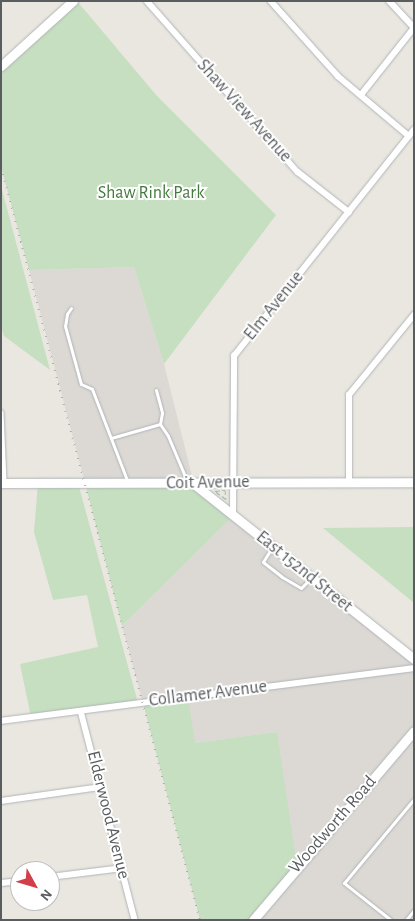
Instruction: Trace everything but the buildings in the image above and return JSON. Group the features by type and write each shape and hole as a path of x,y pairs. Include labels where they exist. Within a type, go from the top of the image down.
{"street":[{"path":"1,66 73,1"},
{"name":"Shaw View Avenue","path":"147,1 298,172 348,212"},
{"path":"271,1 338,76 412,133"},
{"path":"361,95 414,28 390,1"},
{"name":"Elm Avenue","path":"233,516 234,356 412,133"},
{"path":"349,483 349,395 414,315"},
{"path":"1,413 2,483"},
{"name":"Coit Avenue","path":"2,483 414,482"},
{"name":"East 152nd Street","path":"191,484 414,660"},
{"name":"Collamer Avenue","path":"1,721 414,668"},
{"name":"Elderwood Avenue","path":"81,711 135,920"},
{"name":"Woodworth Road","path":"252,920 414,731"},
{"path":"1,800 101,787"},
{"path":"60,876 122,868"}],"lane":[{"path":"71,308 67,314 65,326 81,384 92,389 128,483"},
{"path":"156,390 162,413 160,424 168,436 191,484"},
{"path":"111,438 160,424"},
{"path":"272,547 263,562 282,577 302,588 311,578"},
{"path":"391,920 344,883 414,799"},
{"path":"406,920 414,910"}],"path":[{"path":"225,490 226,499 220,495 215,491 225,490"}],"shaded area":[{"path":"134,267 164,364 194,484 85,483 29,270"},
{"path":"233,516 414,659 414,920 253,920 277,732 195,743 143,703 122,626"}],"green space":[{"name":"Shaw Rink Park","path":"77,1 157,96 276,215 164,364 134,267 29,270 1,167 1,66"},
{"path":"1,186 50,370 4,336 1,327"},
{"path":"38,483 78,483 138,703 31,717 20,664 98,647 87,595 53,600 34,532"},
{"path":"85,483 194,484 233,516 122,626"},
{"path":"414,527 414,603 323,528"},
{"path":"188,697 195,743 277,732 297,866 253,920 200,920 143,703"}],"railway":[{"path":"1,167 200,920"}]}
